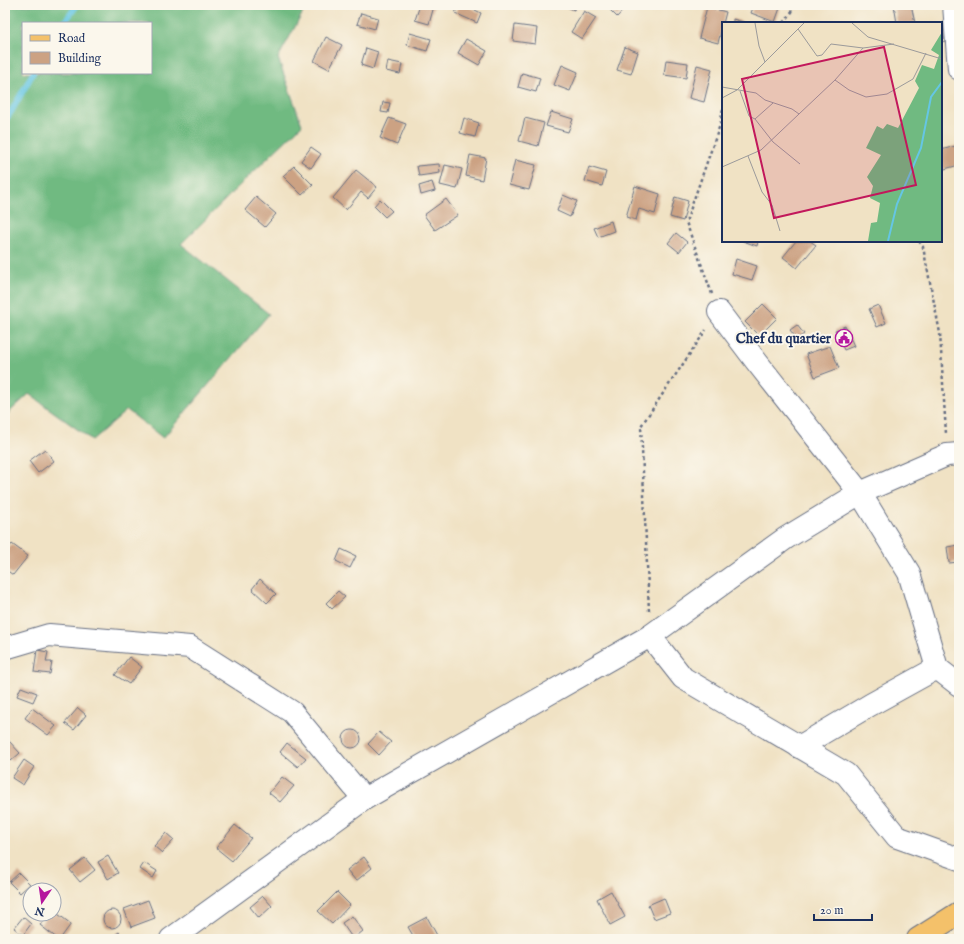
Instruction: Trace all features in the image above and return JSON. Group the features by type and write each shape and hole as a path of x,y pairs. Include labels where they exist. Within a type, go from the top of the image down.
{"main road":[{"path":"918,939 959,914"}],"street":[{"path":"954,5 959,69"},
{"path":"719,312 756,362 860,493 909,573 937,668 959,685"},
{"path":"171,939 364,800 650,636 786,538 860,493 953,454"},
{"path":"5,648 49,635 190,647 292,712 364,800"},
{"path":"650,636 683,678 846,774 897,837 959,859"},
{"path":"799,747 937,668"}],"path":[{"path":"785,22 798,5"},
{"path":"650,636 641,426 719,312 686,222 722,126"},
{"path":"919,242 923,247 940,333 953,454"}],"green space":[{"path":"5,5 307,5 278,58 302,125 181,244 269,314 163,438 127,410 92,440 29,394 5,416"}],"building":[{"path":"420,5 434,6 429,24 415,20"},
{"path":"459,5 465,5 481,13 477,23 455,13"},
{"path":"562,5 576,5 574,10"},
{"path":"611,5 628,5 617,17 608,8"},
{"path":"754,5 773,5 780,8 775,22 751,13"},
{"path":"894,5 911,5 915,22 897,22"},
{"path":"707,7 726,12 723,22 722,22 718,43 699,38"},
{"path":"584,11 596,18 582,39 571,32"},
{"path":"361,13 378,18 375,29 357,24"},
{"path":"733,19 743,22 733,22"},
{"path":"515,25 537,28 535,44 513,41"},
{"path":"942,31 945,41 942,42"},
{"path":"410,33 431,39 427,51 407,45"},
{"path":"326,37 342,45 329,69 314,61"},
{"path":"466,39 487,51 479,65 458,53"},
{"path":"625,47 638,52 631,74 617,70"},
{"path":"366,48 378,52 373,69 361,65"},
{"path":"666,60 688,63 686,78 664,75"},
{"path":"388,61 402,64 400,74 386,71"},
{"path":"562,65 578,72 570,91 554,85"},
{"path":"697,65 712,69 704,102 689,98"},
{"path":"522,73 540,78 536,92 518,87"},
{"path":"383,102 390,103 388,113 381,112"},
{"path":"551,112 573,119 568,132 546,126"},
{"path":"389,118 406,124 397,145 380,138"},
{"path":"464,118 479,123 475,137 460,133"},
{"path":"525,118 544,123 538,146 519,141"},
{"path":"959,145 959,165 942,170 942,150"},
{"path":"311,147 321,154 311,168 301,161"},
{"path":"470,155 486,158 482,180 466,176"},
{"path":"515,160 536,165 529,190 509,185"},
{"path":"439,164 440,173 419,176 417,166"},
{"path":"445,165 462,169 457,189 440,185"},
{"path":"294,166 313,185 302,195 283,176"},
{"path":"589,167 606,172 602,186 585,181"},
{"path":"356,170 377,187 368,198 361,192 346,210 333,198"},
{"path":"432,182 435,191 421,195 419,186"},
{"path":"635,186 660,194 655,214 639,209 636,220 626,217"},
{"path":"563,195 577,201 570,217 557,211"},
{"path":"256,197 276,214 265,227 245,210"},
{"path":"675,197 688,201 683,221 670,217"},
{"path":"380,199 392,211 385,217 374,206"},
{"path":"446,199 458,215 435,230 424,215"},
{"path":"611,221 614,231 598,237 594,228"},
{"path":"676,233 687,242 679,252 668,243"},
{"path":"746,242 758,242 757,246"},
{"path":"795,242 812,242 816,245 797,268 783,257"},
{"path":"736,259 757,266 752,280 732,274"},
{"path":"763,304 777,318 759,336 745,322"},
{"path":"878,305 886,323 877,327 869,309"},
{"path":"797,325 804,334 797,339 790,330"},
{"name":"Chef du quartier","path":"845,326 854,346 844,350 835,330"},
{"path":"830,346 839,368 815,377 806,354"},
{"path":"45,449 54,461 38,473 29,461"},
{"path":"12,544 28,556 13,575 5,569 5,552"},
{"path":"959,545 959,562 949,563 947,547"},
{"path":"341,549 356,556 350,568 336,561"},
{"path":"260,579 276,594 267,603 252,589"},
{"path":"338,591 345,597 332,609 326,603"},
{"path":"37,650 48,652 46,662 52,662 50,674 34,672"},
{"path":"129,657 142,667 129,684 115,675"},
{"path":"21,687 37,693 33,702 17,696"},
{"path":"32,708 56,726 48,735 25,718"},
{"path":"78,708 86,715 74,730 65,723"},
{"path":"352,730 358,733 361,739 358,745 352,748 346,745 343,739 346,733"},
{"path":"379,732 391,742 379,755 368,744"},
{"path":"9,741 20,753 11,761 5,755 5,745"},
{"path":"287,743 306,758 298,767 280,752"},
{"path":"24,760 34,767 23,785 12,778"},
{"path":"282,777 294,786 280,802 269,793"},
{"path":"235,825 251,838 232,861 216,848"},
{"path":"166,833 174,840 162,853 154,846"},
{"path":"108,856 118,873 108,879 98,862"},
{"path":"364,857 372,868 356,881 347,870"},
{"path":"85,858 95,870 80,882 70,870"},
{"path":"144,863 157,871 153,878 140,869"},
{"path":"19,873 28,882 22,882 22,891 20,893 9,882"},
{"path":"611,891 625,917 610,925 597,899"},
{"path":"337,892 350,905 332,924 318,911"},
{"path":"263,896 272,906 259,918 250,907"},
{"path":"664,898 670,913 654,919 648,905"},
{"path":"148,900 155,918 131,927 124,909"},
{"path":"108,910 116,910 121,915 119,926 116,928 108,928 103,923 103,915"},
{"path":"352,916 363,931 353,939 342,923"},
{"path":"62,917 71,924 60,939 40,925 42,922 62,922"},
{"path":"427,917 439,939 415,939 408,927"},
{"path":"22,918 22,922 29,922 31,924 23,935 14,928"},
{"path":"119,932 126,939 111,938"}],"waterway":[{"path":"65,22 77,5"},
{"path":"5,120 32,74"}],"place":[{"name":"Chef du quartier","path":"844,338"}]}
